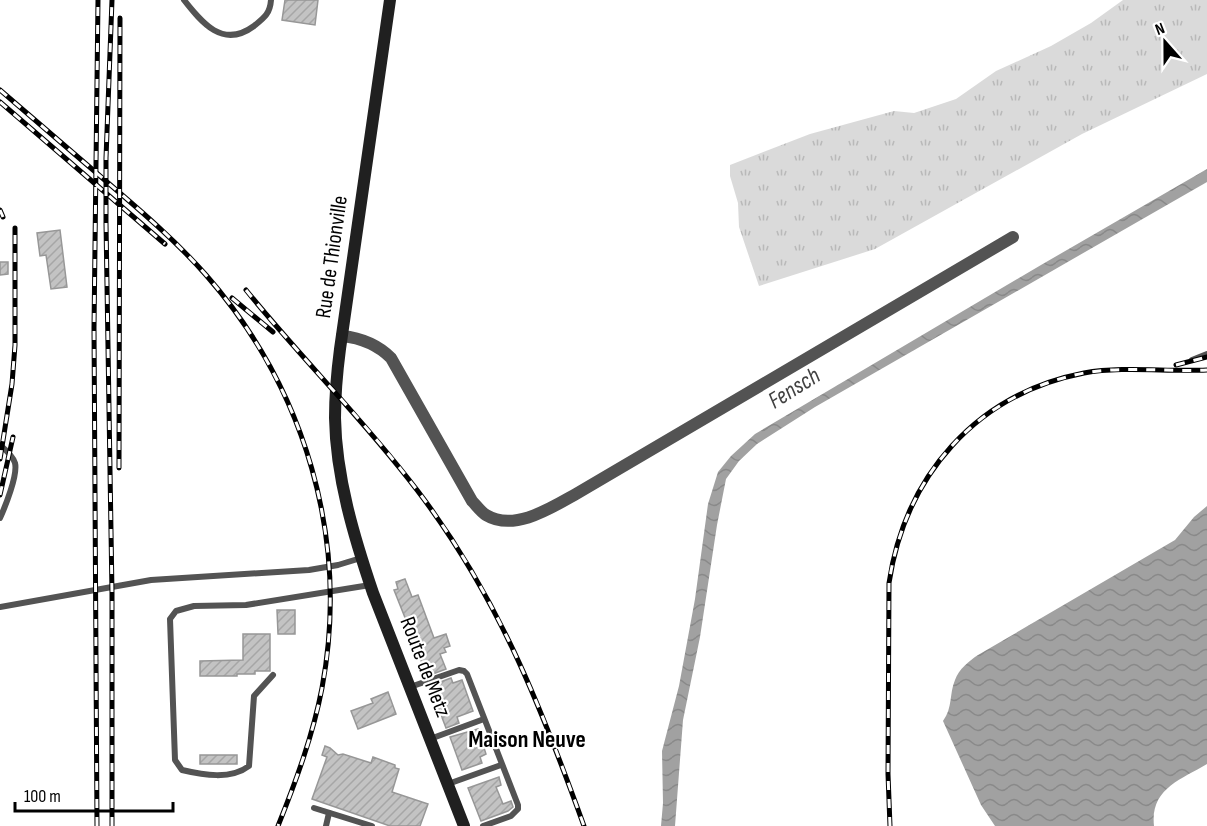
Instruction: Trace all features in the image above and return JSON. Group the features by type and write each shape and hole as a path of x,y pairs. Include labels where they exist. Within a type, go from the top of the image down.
{"main road":[{"name":"Rue de Thionville","path":"351,521 341,471 335,418 336,386 390,0"},
{"name":"Route de Metz","path":"351,521 370,585 464,826"}],"street":[{"path":"342,336 372,344 391,358 472,501 486,515 504,520 522,519 547,510 576,494 1014,237"}],"lane":[{"path":"184,0 201,22 216,32 231,36 245,33 265,18 270,10 271,0"},
{"path":"1192,360 1207,354"},
{"path":"0,445 10,454 16,465 9,498 0,518"},
{"path":"0,607 151,580 309,570 362,558"},
{"path":"273,675 254,696 249,766 240,773 204,775 182,770 175,760 174,748 170,619 176,611 195,606 246,604 370,585"},
{"path":"410,687 459,670 464,671 518,809 511,816 483,826"},
{"path":"430,739 484,719"},
{"path":"448,784 501,765"},
{"path":"314,808 372,826"},
{"path":"326,826 329,813"}],"green space":[{"path":"1123,0 1207,0 1207,74 1082,134 875,249 759,286 739,227 738,203 730,176 730,165 810,134 894,111 914,113 956,99 996,71 1051,46 1091,23"}],"water":[{"path":"1207,169 1207,182 815,407 757,444 739,461 726,479 717,525 700,637 683,720 675,826 661,826 662,751 679,686 695,599 708,504 718,472 731,456 755,434"},
{"path":"1207,506 1207,764 1177,781 1162,794 1154,813 1154,826 995,826 981,805 943,721 959,672 978,655 1175,540 1194,517"}],"building":[{"path":"285,0 318,0 315,25 282,20"},
{"path":"60,230 67,287 51,289 46,255 40,256 37,233"},
{"path":"0,262 8,262 8,274 0,275"},
{"path":"405,579 412,597 418,595 434,638 446,634 450,646 444,648 446,652 440,654 446,669 430,675 427,668 424,669 413,639 416,637 410,619 406,620 394,590 398,589 396,582"},
{"path":"277,610 295,610 295,634 278,634"},
{"path":"243,634 270,634 270,671 255,671 255,674 237,674 237,676 200,676 200,661 243,660"},
{"path":"451,678 453,683 462,680 473,711 457,717 459,723 446,728 430,686"},
{"path":"388,692 396,714 358,729 351,711 373,703 371,699"},
{"path":"478,729 486,754 480,757 482,763 462,770 450,737"},
{"path":"325,746 338,755 343,754 371,763 373,757 395,765 395,768 399,769 392,792 428,804 420,826 390,826 312,799 327,757 322,755"},
{"path":"200,755 237,755 237,764 200,764"},
{"path":"499,777 501,785 496,787 503,804 511,801 513,807 481,821 468,788"}],"railway":[{"path":"97,826 94,328 98,0"},
{"path":"112,0 106,223 112,593 112,826"},
{"path":"119,468 120,18"},
{"path":"0,90 145,215 206,275 241,319 270,366 294,416 312,468 324,522 330,576 329,632 322,688 314,723 278,826"},
{"path":"0,102 165,244"},
{"path":"0,210 3,217"},
{"path":"0,459 12,384 15,345 15,228"},
{"path":"246,290 397,464 471,570 533,694 584,826"},
{"path":"232,298 273,332"},
{"path":"1176,365 1207,357"},
{"path":"890,826 889,583 898,544 911,508 929,475 952,446 979,420 1010,400 1045,384 1099,371 1207,370"},
{"path":"0,495 13,437"}],"district":[{"name":"Maison Neuve","path":"527,739"}],"water label":[{"name":"Fensch","path":"794,388"}]}
